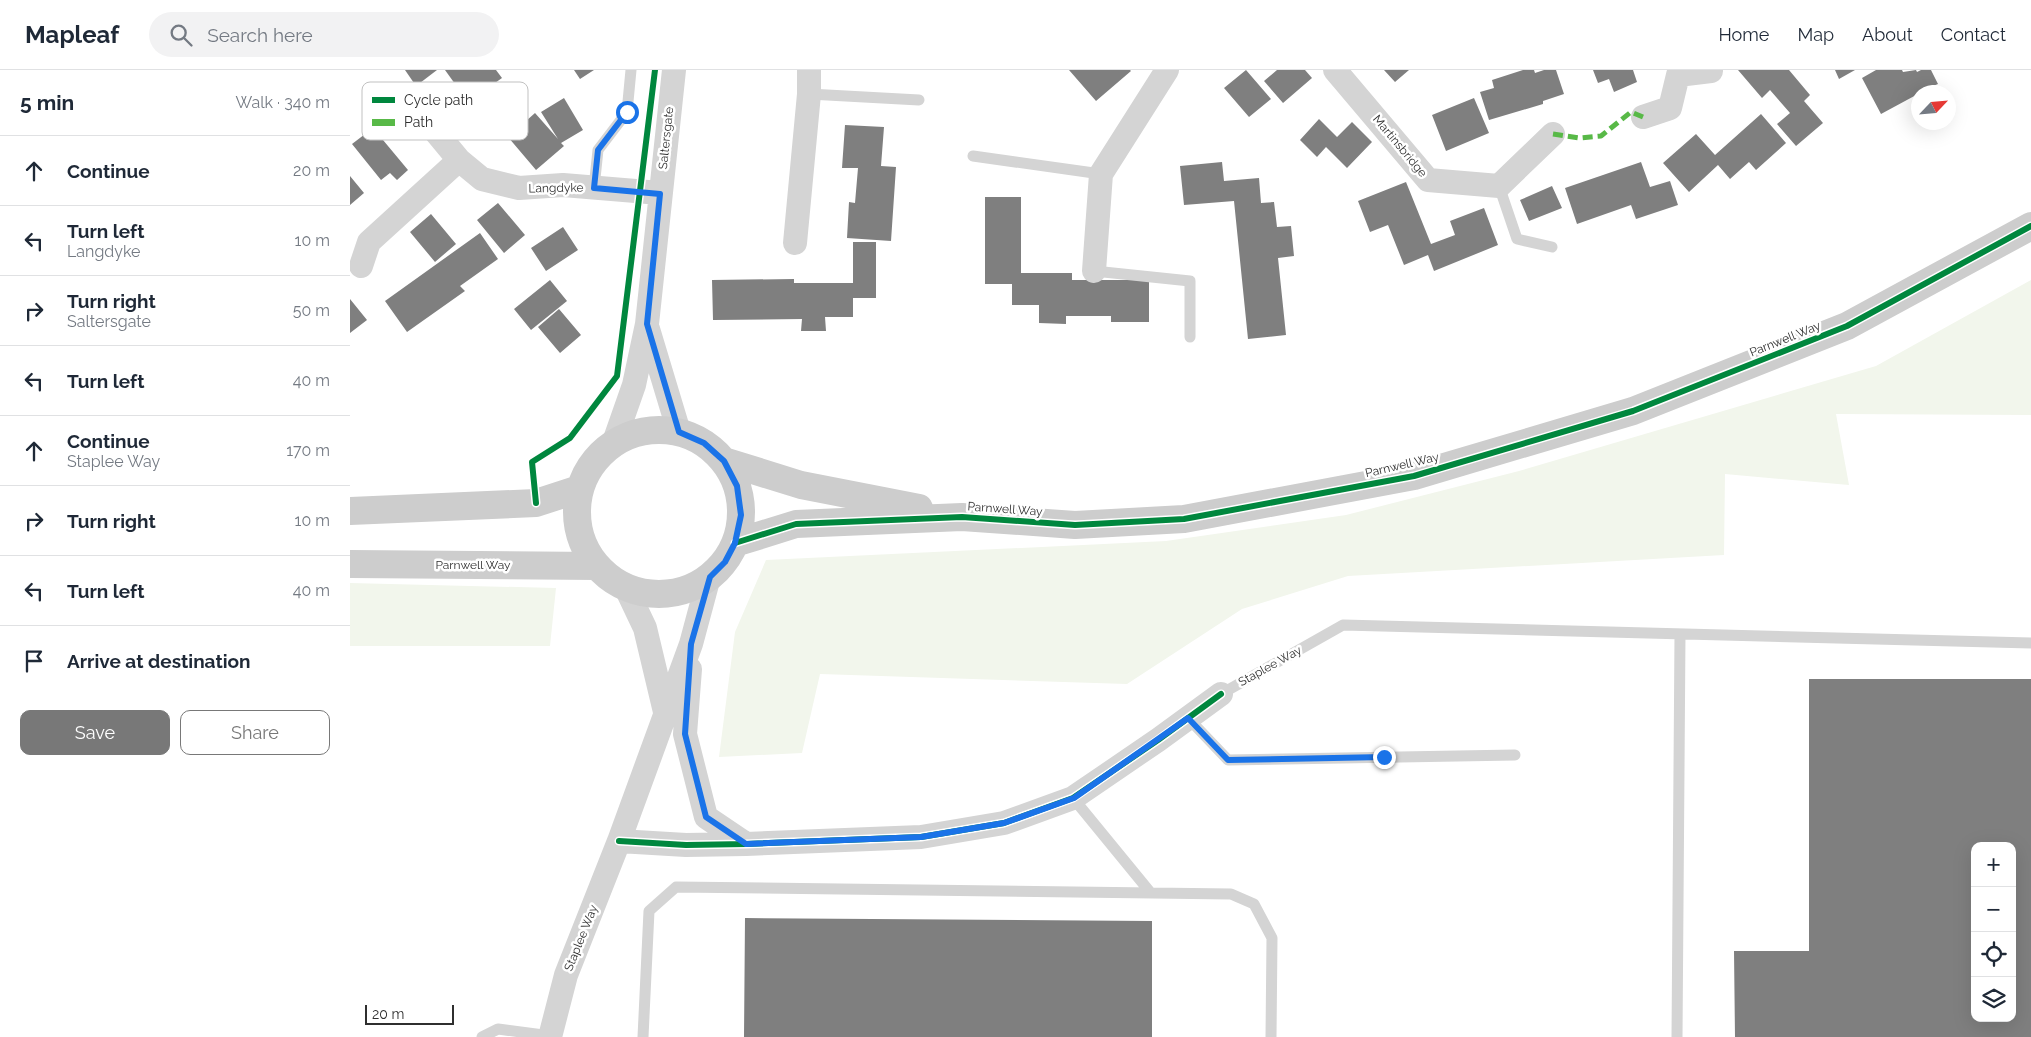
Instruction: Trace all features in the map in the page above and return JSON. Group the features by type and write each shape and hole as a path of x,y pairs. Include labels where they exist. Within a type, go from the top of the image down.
{"street":[{"name":"Saltersgate","path":"614,442 634,384 647,324 674,70"},
{"path":"795,243 809,94 809,70"},
{"path":"1094,271 1101,174 1167,70"},
{"name":"Martinsbridge","path":"1335,70 1428,180 1499,186"},
{"path":"1643,117 1670,108 1676,72 1711,72"},
{"path":"1499,186 1553,134"},
{"name":"Langdyke","path":"442,140 459,160 482,179 519,188 563,185 660,194"},
{"path":"361,266 369,242 459,160"},
{"name":"Parnwell Way","path":"735,543 796,524 962,517 1075,525 1184,519 1414,476 1633,411 1847,326 2031,226"},
{"name":"Saltersgate","path":"647,324 679,432"},
{"path":"656,429 679,432 704,443 724,461 737,486 741,515 735,543 725,562 710,577 690,588 669,594 647,594 626,588 610,579 597,566 582,543 576,516 579,489 587,471 599,455 614,442 635,433 656,429"},
{"name":"Parnwell Way","path":"724,461 801,485 962,517"},
{"path":"350,510 536,503 579,489"},
{"name":"Parnwell Way","path":"350,564 597,566"},
{"name":"Staplee Way","path":"550,1037 566,975 619,841 691,644 710,577"},
{"path":"626,588 645,628 665,712"},
{"name":"Staplee Way","path":"691,644 685,734 706,817 746,844"},
{"name":"Staplee Way","path":"619,841 746,844 921,837 1004,823 1074,798 1221,694"}],"lane":[{"path":"594,188 598,150 627,112 631,70"},
{"path":"809,94 919,100"},
{"path":"973,156 1101,174"},
{"path":"1499,186 1517,239 1552,247"},
{"path":"1094,271 1190,281 1190,337"},
{"name":"Staplee Way","path":"1221,694 1343,625 2031,643"},
{"path":"1678,1037 1680,634"},
{"path":"1188,718 1228,760 1515,754"},
{"path":"1074,798 1150,892"},
{"path":"643,1037 649,911 676,887 1231,894 1254,904 1272,938 1271,1037"},
{"path":"482,1037 498,1029 550,1037"}],"shaded area":[{"path":"2031,280 2031,415 1836,414 1849,485 1725,474 1724,555 1348,576 1242,609 1127,684 820,674 802,753 719,757 735,632 766,560 1166,541 1346,515 1519,471 1876,366"},
{"path":"350,583 556,588 550,646 350,646"}],"building":[{"path":"405,70 437,70 421,82 413,82"},
{"path":"445,70 496,70 502,78 496,82 454,82"},
{"path":"574,70 594,70 580,79"},
{"path":"1069,70 1130,70 1131,71 1096,101"},
{"path":"1246,70 1271,99 1249,117 1224,88"},
{"path":"1277,70 1305,70 1312,78 1283,103 1264,81"},
{"path":"1384,70 1409,70 1395,82"},
{"path":"1523,70 1534,70 1535,73 1544,70 1556,70 1564,94 1543,101 1543,104 1489,120 1480,92 1494,88 1492,80"},
{"path":"1593,70 1633,70 1637,82 1614,92 1609,79 1598,83"},
{"path":"1738,70 1789,70 1810,95 1804,101 1823,123 1796,146 1777,124 1790,113 1770,90 1762,98"},
{"path":"1835,70 1855,70 1839,79"},
{"path":"1876,70 1902,70 1903,72 1916,70 1917,72 1931,70 1938,84 1911,85 1911,98 1881,114 1862,78"},
{"path":"564,98 583,130 561,143 564,146 536,170 511,140 528,140 528,119 535,113 558,139 541,112"},
{"path":"1474,98 1489,133 1446,151 1432,115"},
{"path":"1761,114 1786,143 1756,170 1749,162 1730,179 1718,165 1689,192 1663,163 1696,134 1715,155"},
{"path":"1319,119 1337,137 1352,122 1372,142 1347,168 1326,147 1317,157 1300,140"},
{"path":"845,125 884,127 881,166 896,167 891,241 847,238 849,202 855,203 858,168 842,168"},
{"path":"362,136 362,140 383,140 408,170 397,180 390,173 381,180 352,144"},
{"path":"1222,162 1224,181 1259,178 1261,203 1274,202 1277,227 1291,226 1294,256 1278,258 1286,335 1248,339 1234,201 1184,205 1180,166"},
{"path":"1641,162 1650,187 1670,181 1678,205 1636,219 1631,205 1577,224 1565,188"},
{"path":"350,176 364,193 350,205"},
{"path":"1406,182 1431,244 1455,235 1450,221 1484,208 1498,245 1434,271 1428,255 1404,265 1388,225 1370,232 1358,201"},
{"path":"1552,186 1562,208 1529,221 1520,200"},
{"path":"985,197 1021,197 1021,273 1072,273 1072,280 1149,280 1149,322 1111,322 1111,316 1066,316 1066,324 1039,323 1039,305 1012,305 1012,284 985,284"},
{"path":"498,203 525,235 504,253 477,220"},
{"path":"431,214 456,244 435,262 410,232"},
{"path":"563,227 578,250 546,271 531,248"},
{"path":"480,233 498,259 460,286 465,291 407,332 385,301"},
{"path":"853,242 876,242 876,298 853,298 853,317 825,317 826,331 801,331 802,319 713,320 712,280 794,279 794,283 853,283"},
{"path":"550,280 567,301 531,330 514,309"},
{"path":"350,299 367,320 350,333"},
{"path":"559,309 581,335 560,353 538,327"},
{"path":"1809,679 2031,679 2031,1037 1735,1037 1734,951 1809,951"},
{"path":"745,918 1152,921 1152,1037 744,1037"}],"marked path":[{"path":"1553,134 1579,138 1601,136 1631,112 1643,117"}],"cycle path":[{"path":"536,503 532,462 570,438 617,376 655,70"},
{"path":"735,543 796,524 962,517 1075,525 1184,519 1414,476 1633,411 1847,326 2031,226"},
{"path":"619,841 686,845 921,837 1004,823 1073,798 1221,694"}],"route":[{"path":"627,112 598,150 594,188 640,190 660,194 647,324 662,380 679,432 704,443 724,461 737,486 741,515 735,543 725,562 710,577 691,644 685,734 706,817 746,844 921,837 1004,823 1074,798 1188,718 1228,760 1384,757"}]}
